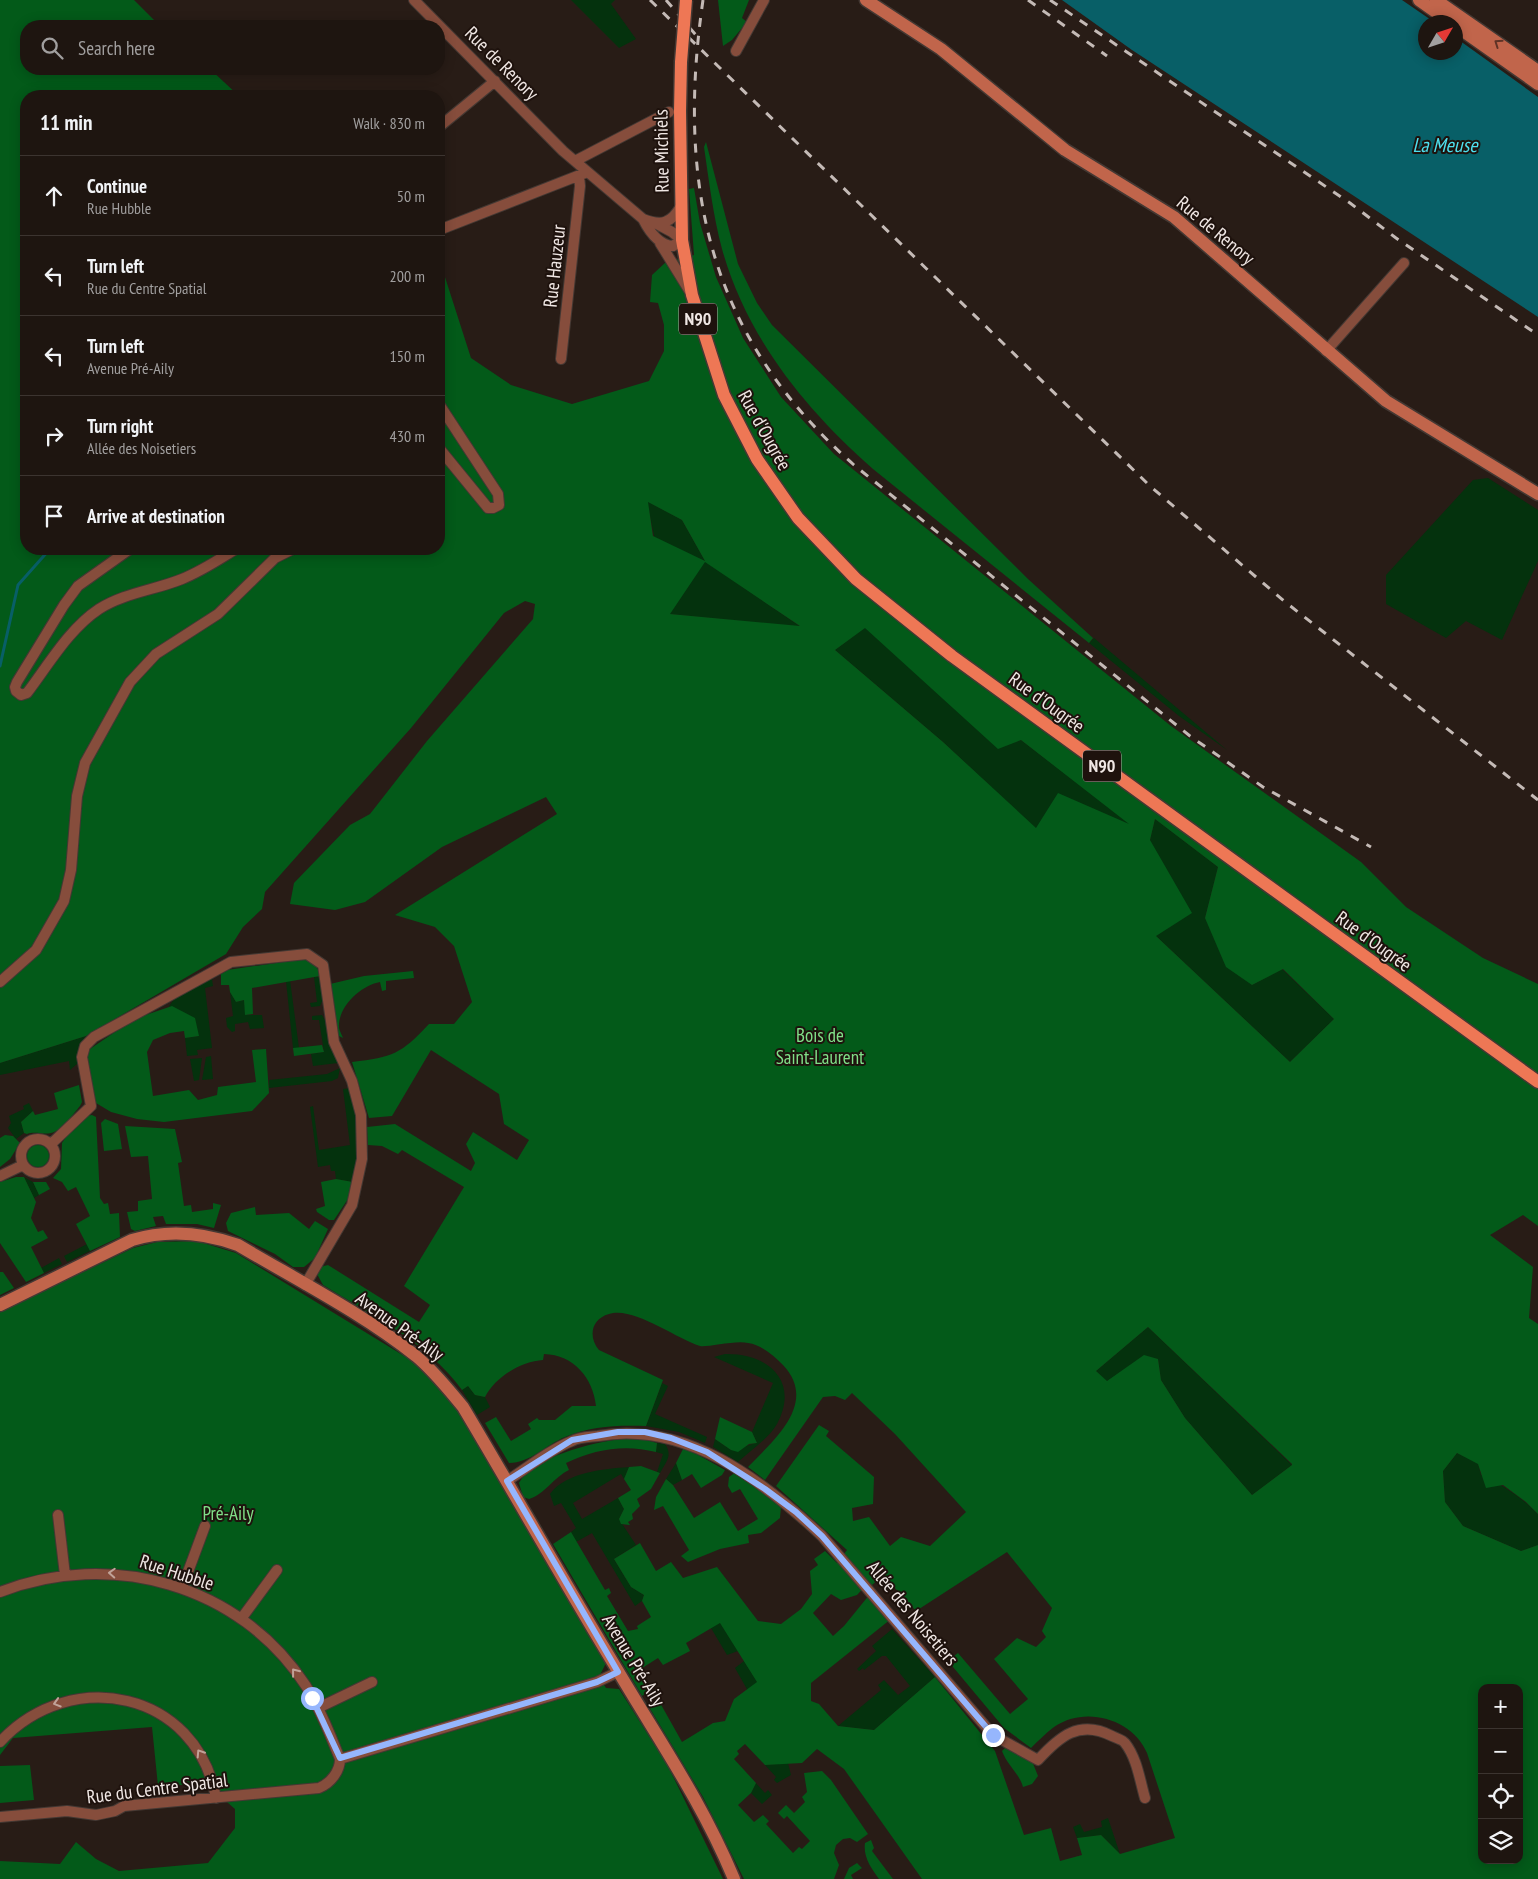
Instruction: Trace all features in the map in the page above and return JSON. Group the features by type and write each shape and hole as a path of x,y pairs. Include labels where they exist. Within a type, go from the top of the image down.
{"main road":[{"name":"Rue Michiels","path":"682,240 680,182 681,62 686,0"},
{"name":"Rue d'Ougrée","path":"682,240 692,295 724,395 745,439 770,480 798,518 856,579 960,662 1538,1082"}],"street":[{"name":"Rue de Renory","path":"414,0 434,20"},
{"path":"736,51 764,0"},
{"name":"Rue de Renory","path":"866,0 940,50 1065,150 1174,217 1326,351 1386,401 1538,494"},
{"path":"1419,0 1440,15"},
{"path":"1436,0 1538,71"},
{"name":"Rue de Renory","path":"445,31 564,151"},
{"path":"1463,31 1538,84"},
{"path":"445,122 495,81"},
{"path":"575,161 669,112"},
{"name":"Rue d'Ougrée","path":"564,151 575,161 583,174 643,219 672,232 682,240"},
{"path":"445,228 583,174"},
{"name":"Rue Hauzeur","path":"561,359 580,186 583,174"},
{"path":"656,224 672,219 681,206"},
{"name":"Rue d'Ougrée","path":"643,219 668,254 692,295"},
{"path":"656,238 669,246 678,244 682,240"},
{"path":"1326,351 1404,263"},
{"path":"445,413 498,494 499,505 488,508 445,455"},
{"path":"122,555 78,586 64,604 16,682 16,691 21,695 27,693 72,633 99,609 132,595 182,579 226,555"},
{"path":"0,982 36,950 64,901 71,870 77,796 85,763 130,682 156,654 218,614 275,558 281,555"},
{"path":"51,1144 91,1106 82,1057 84,1046 94,1037 230,962 307,954 322,965 334,1042 352,1081 361,1115 362,1159 352,1205 305,1285"},
{"path":"41,1139 51,1144 56,1155 50,1170 39,1174 33,1173 23,1165 22,1150 30,1141 41,1139"},
{"path":"0,1176 23,1165"},
{"name":"Avenue Pré-Aily","path":"0,1305 114,1247 150,1235 183,1232 216,1237 238,1245 388,1336 436,1374 463,1407 618,1672 673,1758 704,1812 734,1879"},
{"name":"Allée des Noisetiers","path":"507,1481 572,1440 618,1432 645,1432 671,1438 707,1452 765,1489 796,1512 822,1536 993,1735 1038,1760 1053,1743 1067,1734 1082,1729 1102,1731 1125,1742 1137,1768 1145,1798"},
{"path":"58,1515 65,1575"},
{"path":"182,1588 205,1526"},
{"path":"241,1619 277,1570"},
{"name":"Rue Hubble","path":"0,1592 27,1582 65,1575 124,1574 182,1588 212,1601 241,1619 277,1650 305,1685 318,1708 340,1758"},
{"path":"340,1758 597,1682 618,1672"},
{"path":"318,1708 372,1682"},
{"path":"0,1742 29,1716 59,1703 98,1697 132,1702 168,1719 193,1742 209,1766 216,1798"},
{"name":"Rue du Centre Spatial","path":"0,1817 66,1811 96,1816 124,1806 319,1788 325,1785 340,1768 340,1758"}],"green space":[{"name":"Bois de Saint-Laurent","path":"0,0 134,0 154,20 20,20 20,75 216,75 233,90 20,90 20,555 445,555 445,277 471,358 511,385 572,404 649,381 664,351 664,325 658,303 650,302 652,275 666,262 694,255 689,189 694,188 700,223 716,277 743,338 781,397 834,454 1171,726 1361,862 1406,907 1483,958 1538,984 1538,1226 1523,1215 1490,1235 1533,1267 1529,1318 1538,1324 1538,1514 1526,1502 1503,1485 1486,1488 1478,1464 1457,1453 1443,1471 1445,1502 1463,1526 1521,1551 1538,1545 1538,1879 922,1879 844,1769 817,1749 802,1763 765,1765 745,1744 737,1751 739,1754 734,1759 756,1783 751,1793 738,1805 754,1822 763,1815 769,1821 766,1824 793,1853 799,1847 802,1849 810,1841 787,1816 784,1819 778,1813 786,1805 794,1813 805,1802 802,1797 807,1792 804,1773 822,1771 831,1780 868,1834 857,1842 850,1838 843,1839 836,1845 834,1853 839,1865 834,1879 744,1879 703,1797 649,1707 659,1701 682,1742 713,1723 725,1721 734,1699 757,1682 720,1623 686,1643 690,1651 663,1665 658,1658 639,1670 650,1690 642,1696 553,1544 571,1532 605,1590 609,1588 611,1593 607,1596 628,1631 638,1629 637,1626 651,1617 642,1601 644,1595 631,1587 614,1559 640,1543 656,1571 671,1562 683,1578 717,1567 758,1621 781,1624 801,1609 812,1594 810,1571 818,1565 814,1559 825,1551 837,1563 847,1550 776,1486 819,1425 829,1431 826,1436 874,1477 873,1504 852,1508 853,1521 869,1517 890,1546 901,1537 930,1546 966,1512 895,1434 852,1393 845,1400 835,1396 823,1397 765,1480 748,1467 780,1433 794,1407 796,1393 793,1379 783,1365 767,1351 753,1344 736,1342 700,1346 630,1314 619,1313 603,1316 595,1324 593,1340 599,1350 663,1380 646,1426 614,1426 585,1430 558,1440 524,1460 509,1463 485,1423 496,1417 511,1441 531,1429 528,1424 537,1418 539,1420 555,1420 572,1406 596,1406 591,1386 580,1370 573,1364 555,1355 544,1354 543,1360 526,1363 510,1371 495,1383 485,1397 475,1395 468,1386 462,1390 433,1358 416,1344 380,1319 323,1285 317,1274 320,1267 328,1265 419,1322 430,1305 404,1286 464,1187 402,1150 398,1154 382,1146 368,1145 367,1127 395,1124 471,1171 475,1163 466,1144 473,1132 517,1160 529,1140 504,1124 499,1094 431,1050 392,1116 369,1118 352,1062 387,1056 411,1042 429,1024 454,1024 472,1002 454,946 435,927 395,915 557,814 546,797 442,847 365,902 335,910 290,904 294,883 350,825 370,814 427,741 533,619 535,604 525,601 504,613 411,728 265,892 262,909 243,927 226,954 86,1036 0,1063","holes":["648,502 682,520 705,561 653,536","705,562 800,626 670,614","865,628 998,749 1021,740 1129,824 1058,793 1036,828 943,742 835,650","1155,819 1218,867 1205,918 1226,967 1252,985 1283,969 1334,1019 1290,1062 1156,936 1192,913 1150,840","1148,1327 1292,1464 1292,1465 1252,1495 1185,1418 1161,1380 1158,1359 1144,1355 1107,1381 1096,1371","1007,1552 1052,1608 1042,1631 1046,1637 1036,1647 1017,1638 994,1659 1028,1699 1010,1714 958,1653 948,1661 1004,1728 1031,1748 1054,1727 1066,1720 1080,1717 1107,1719 1120,1724 1131,1732 1140,1741 1147,1753 1175,1838 1120,1854 1101,1835 1077,1838 1082,1855 1060,1861 1051,1828 1024,1835 995,1751 935,1677 874,1730 838,1726 819,1704 811,1701 811,1683 891,1619 870,1594 844,1626 833,1636 813,1613 831,1594 841,1600 857,1595 869,1582 872,1585 883,1575 916,1611"]},
{"path":"571,0 615,0 611,4 636,39 619,48"},
{"path":"718,0 749,0 742,18 747,22 732,40 723,46"},
{"path":"706,142 738,264 757,303 772,325 1028,579 1093,638 1089,643 873,469 824,422 781,370 747,312 733,282 722,249 716,224 704,147"},
{"path":"1488,478 1538,510 1538,561 1502,640 1466,621 1446,638 1386,604 1386,575 1473,480"},
{"path":"647,501 682,520 705,561 801,627 670,614"},
{"path":"865,627 998,748 1021,740 1132,825 1036,829 943,742 835,650"},
{"path":"1094,638 1227,750 1179,716 1089,643"},
{"path":"1155,819 1218,867 1205,918 1252,985 1282,969 1334,1019 1290,1062 1156,936 1150,840"},
{"path":"304,959 315,965 320,976 252,988 253,1014 245,1015 244,1000 236,1002 230,992 229,985 221,985 221,974 227,970"},
{"path":"413,971 414,978 386,981 386,990 382,991 380,982 366,987 359,992 342,1012 339,1028 343,1038 337,1035 330,984 364,976"},
{"path":"314,977 320,977 323,999 320,1006 311,1007 310,1003 317,1002"},
{"path":"208,978 212,979 213,986 205,988 212,1048 197,1050 198,1055 187,1056 185,1038 199,1036 169,1006 175,998"},
{"path":"290,980 299,1048 293,1048 286,981"},
{"path":"230,992 236,1002 244,1000 246,1015 262,1015 264,1028 250,1029 248,1022 235,1024 235,1031 232,1032 227,1027 226,1018 233,1016"},
{"path":"172,1006 195,1018 199,1036 185,1038 184,1031 170,1033 153,1040 147,1052 153,1096 189,1090 198,1100 217,1095 218,1087 256,1082 252,1050 266,1049 269,1093 252,1111 164,1122 137,1119 111,1112 96,1103 92,1096 86,1056 90,1049 134,1019"},
{"path":"322,1015 325,1020 328,1042 338,1063 313,1066 311,1054 324,1052 319,1020 312,1020 312,1016"},
{"path":"86,1036 79,1045 77,1064 70,1070 69,1061 0,1075 0,1063"},
{"path":"322,1045 324,1052 294,1056 293,1048"},
{"path":"211,1056 213,1079 202,1080 206,1057"},
{"path":"202,1058 199,1080 194,1081 190,1059"},
{"path":"340,1068 338,1078 332,1081 269,1088 269,1080 327,1074"},
{"path":"79,1085 82,1102 63,1126 51,1133 24,1133 21,1122 33,1111 35,1115 58,1109 54,1093"},
{"path":"350,1088 357,1135 353,1182 336,1179 335,1171 331,1171 330,1165 318,1167 310,1107 313,1106 319,1150 350,1145 343,1089"},
{"path":"29,1103 33,1111 21,1122 24,1133 16,1139 8,1128 11,1123 9,1116 24,1109 23,1106"},
{"path":"92,1115 96,1117 100,1198 104,1204 108,1203 110,1214 119,1213 120,1237 90,1251 76,1224 90,1216 76,1187 68,1191 62,1182 53,1178 61,1169 62,1143 86,1116"},
{"path":"105,1119 118,1124 122,1149 104,1151 101,1123"},
{"path":"125,1126 175,1129 182,1162 178,1163 184,1206 191,1205 192,1212 213,1209 213,1203 221,1205 214,1228 197,1224 166,1224 163,1216 153,1217 156,1226 135,1231 131,1229 127,1212 138,1211 138,1201 152,1199 148,1156 131,1157"},
{"path":"5,1135 13,1136 20,1143 10,1159 0,1167 0,1138"},
{"path":"38,1145 46,1148 49,1156 46,1164 38,1167 30,1164 27,1156 30,1148"},
{"path":"16,1177 24,1177 36,1202 31,1218 38,1232 43,1230 48,1238 31,1247 44,1273 26,1282 0,1243 0,1182"},
{"path":"24,1177 33,1182 39,1195 34,1198"},
{"path":"336,1179 353,1182 348,1199 334,1220 329,1220 317,1212 316,1209 325,1206 321,1182"},
{"path":"33,1182 46,1182 50,1189 39,1195"},
{"path":"255,1207 256,1215 289,1213 309,1229 315,1221 328,1229 315,1258 304,1267 293,1267 275,1254 228,1231 226,1223 231,1213"},
{"name":"Pré-Aily","path":"197,1241 236,1253 414,1362 454,1405 606,1663 599,1677 606,1688 619,1689 667,1764 723,1879 0,1879 0,1861 60,1864 76,1842 96,1859 119,1871 208,1863 235,1828 235,1809 206,1784 158,1786 152,1727 13,1738 0,1755 0,1312 133,1248 157,1242"},
{"path":"87,1244 90,1251 67,1262 64,1256"},
{"path":"59,1258 62,1264 44,1273 41,1268"},
{"path":"0,1272 3,1272 14,1288 0,1295"},
{"path":"1148,1327 1292,1465 1252,1495 1185,1418 1161,1380 1158,1359 1144,1356 1106,1382 1096,1371"},
{"path":"725,1354 754,1358 766,1364 776,1372 782,1383 785,1395 783,1409 774,1429 738,1462 713,1447 715,1439 731,1450 757,1443 752,1432 773,1383 714,1357"},
{"path":"662,1383 668,1386 655,1414 707,1437 705,1443 679,1432 646,1426"},
{"path":"468,1386 475,1395 485,1397 490,1407 477,1415 462,1390"},
{"path":"720,1417 752,1432 757,1443 749,1444 738,1452 731,1450 715,1439"},
{"path":"621,1439 642,1439 657,1443 656,1452 622,1448 588,1454 566,1463 569,1470 535,1497 529,1499 523,1497 519,1483 526,1474 550,1458 580,1447"},
{"path":"657,1443 665,1444 669,1455 660,1473 657,1472 663,1454 656,1452"},
{"path":"684,1447 725,1470 722,1475 701,1488 692,1474 682,1480 676,1463"},
{"path":"1457,1453 1478,1463 1481,1475 1511,1492 1538,1514 1538,1545 1521,1551 1463,1526 1445,1502 1443,1471"},
{"path":"676,1463 682,1480 673,1485 666,1479"},
{"path":"641,1466 660,1473 651,1489 637,1499 640,1506 632,1514 633,1519 628,1522 630,1525 621,1524 619,1519 624,1509 618,1498 631,1490 624,1479 629,1467"},
{"path":"629,1467 624,1479 621,1474 573,1503 582,1519 618,1498 624,1509 619,1519 636,1545 614,1559 631,1587 644,1595 642,1601 635,1606 592,1533 576,1542 571,1532 576,1528 561,1503 554,1506 550,1494 557,1487 575,1476"},
{"path":"736,1472 781,1507 780,1518 761,1533 748,1535 749,1543 720,1549 688,1562 681,1556 689,1550 663,1506 654,1510 656,1497 666,1479 673,1485 694,1518 720,1502 738,1531 758,1519 740,1489 732,1493 728,1486 729,1477"},
{"path":"720,1622 738,1651 727,1655 711,1628"},
{"path":"892,1629 935,1677 874,1730 838,1726 881,1690 878,1685 884,1680 898,1695 910,1686 886,1656 882,1656 864,1670 863,1668 859,1671 857,1669 876,1651 872,1646"},
{"path":"744,1661 758,1683 748,1691 735,1668"},
{"path":"1006,1747 1032,1761 1038,1776 1032,1784 1023,1787 1019,1777 1002,1751"},
{"path":"788,1763 791,1775 777,1783 774,1780 776,1777 765,1765"},
{"path":"30,1765 34,1800 0,1803 0,1766"},
{"path":"756,1783 765,1793 768,1790 772,1795 762,1804 751,1793"},
{"path":"1108,1818 1120,1854 1101,1835 1077,1838 1073,1827 1080,1824 1084,1832 1102,1827 1101,1821"},
{"path":"871,1840 874,1848 872,1851 893,1879 879,1879 866,1858 865,1843"},
{"path":"857,1863 862,1868 851,1875 853,1879 844,1879 849,1868"}],"water":[{"name":"La Meuse","path":"1062,0 1402,0 1424,15 1418,15 1418,60 1463,60 1463,43 1538,97 1538,317 1132,50"}],"waterway":[{"path":"0,666 18,585 45,555"}],"railway":[{"path":"650,0 1150,486 1284,601 1538,800"},
{"path":"666,0 701,41"},
{"path":"703,0 696,68 695,133 701,195 714,254 735,311 765,364 805,416 854,465 1190,736 1263,787 1371,847"},
{"path":"1028,0 1107,56"},
{"path":"1050,0 1350,203 1396,238 1538,335"}],"route":[{"path":"312,1698 340,1758 597,1682 618,1672 507,1481 572,1440 618,1432 645,1432 681,1441 707,1452 765,1489 796,1512 851,1567 993,1735"}]}
